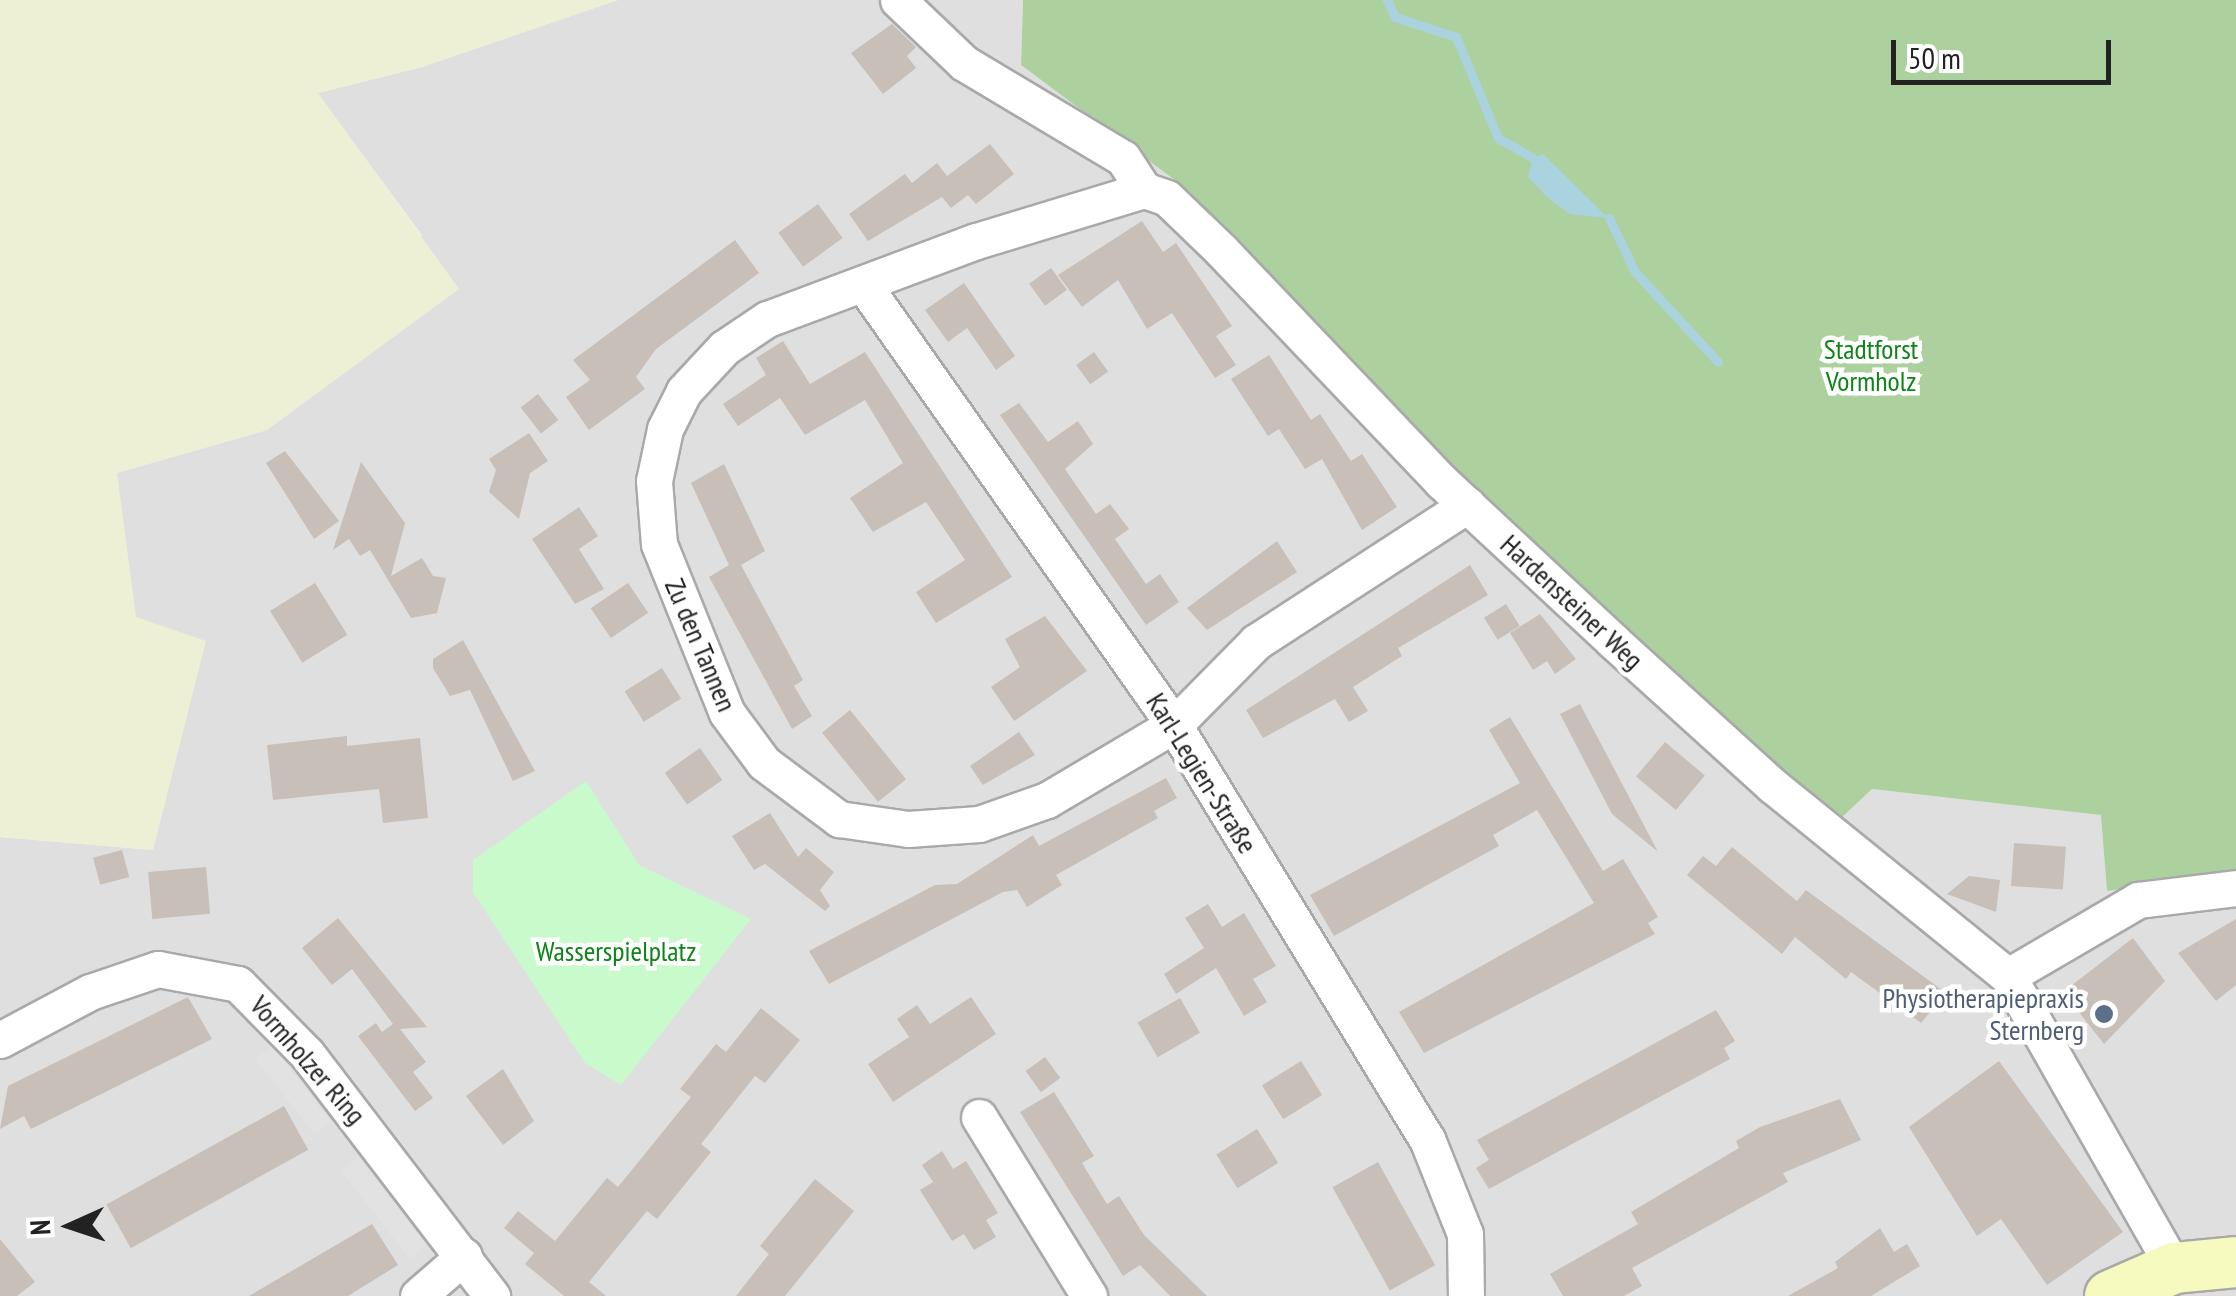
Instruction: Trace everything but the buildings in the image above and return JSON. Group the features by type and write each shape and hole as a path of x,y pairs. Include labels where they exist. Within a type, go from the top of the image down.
{"main road":[{"path":"2110,1296 2174,1268 2236,1262"}],"street":[{"name":"Hardensteiner Weg","path":"898,0 964,63 1123,158 1144,190 1167,198 1222,251 1467,505 1772,786 2008,976 2174,1268"},
{"name":"Zu den Tannen","path":"1144,190 767,318 724,348 684,391 665,430 654,481 659,544 727,714 764,762 839,819 908,829 979,824 1047,800 1174,726 1256,642 1467,505"},
{"name":"Karl-Legien-Straße","path":"863,284 1174,726 1427,1138 1464,1234 1466,1296"},
{"path":"2008,976 2138,900 2236,888"},
{"name":"Vormholzer Ring","path":"0,1040 90,992 158,969 185,968 238,984 307,1054 492,1296"},
{"path":"978,1116 1089,1296"},
{"path":"418,1296 464,1256"}],"shaded area":[{"path":"618,0 1023,0 1021,65 1176,181 1355,371 1839,820 1872,789 2102,815 2107,891 2236,874 2236,1296 0,1296 0,837 153,850 116,473 267,430 422,235 317,93 422,67"},
{"path":"272,1046 331,1122 315,1135 255,1059"},
{"path":"358,1157 427,1245 410,1259 341,1171"}],"green space":[{"path":"0,0 618,0 422,67 318,93 459,289 267,430 117,473 136,617 206,641 153,850 0,837"},
{"name":"Stadtforst Vormholz","path":"1023,0 2236,0 2236,874 2107,891 2101,815 1872,789 1839,820 1565,583 1176,181 1021,65"},
{"name":"Wasserspielplatz","path":"586,781 639,865 751,919 621,1085 585,1063 473,892 473,860"}],"water":[{"path":"1543,154 1608,218 1570,214 1547,197 1528,177 1533,158"}],"waterway":[{"path":"1387,0 1395,17 1456,37 1498,138 1533,158"},
{"path":"1609,218 1635,272 1718,362"}],"place":[{"name":"Physiotherapiepraxis Sternberg","path":"2104,1014"}]}
